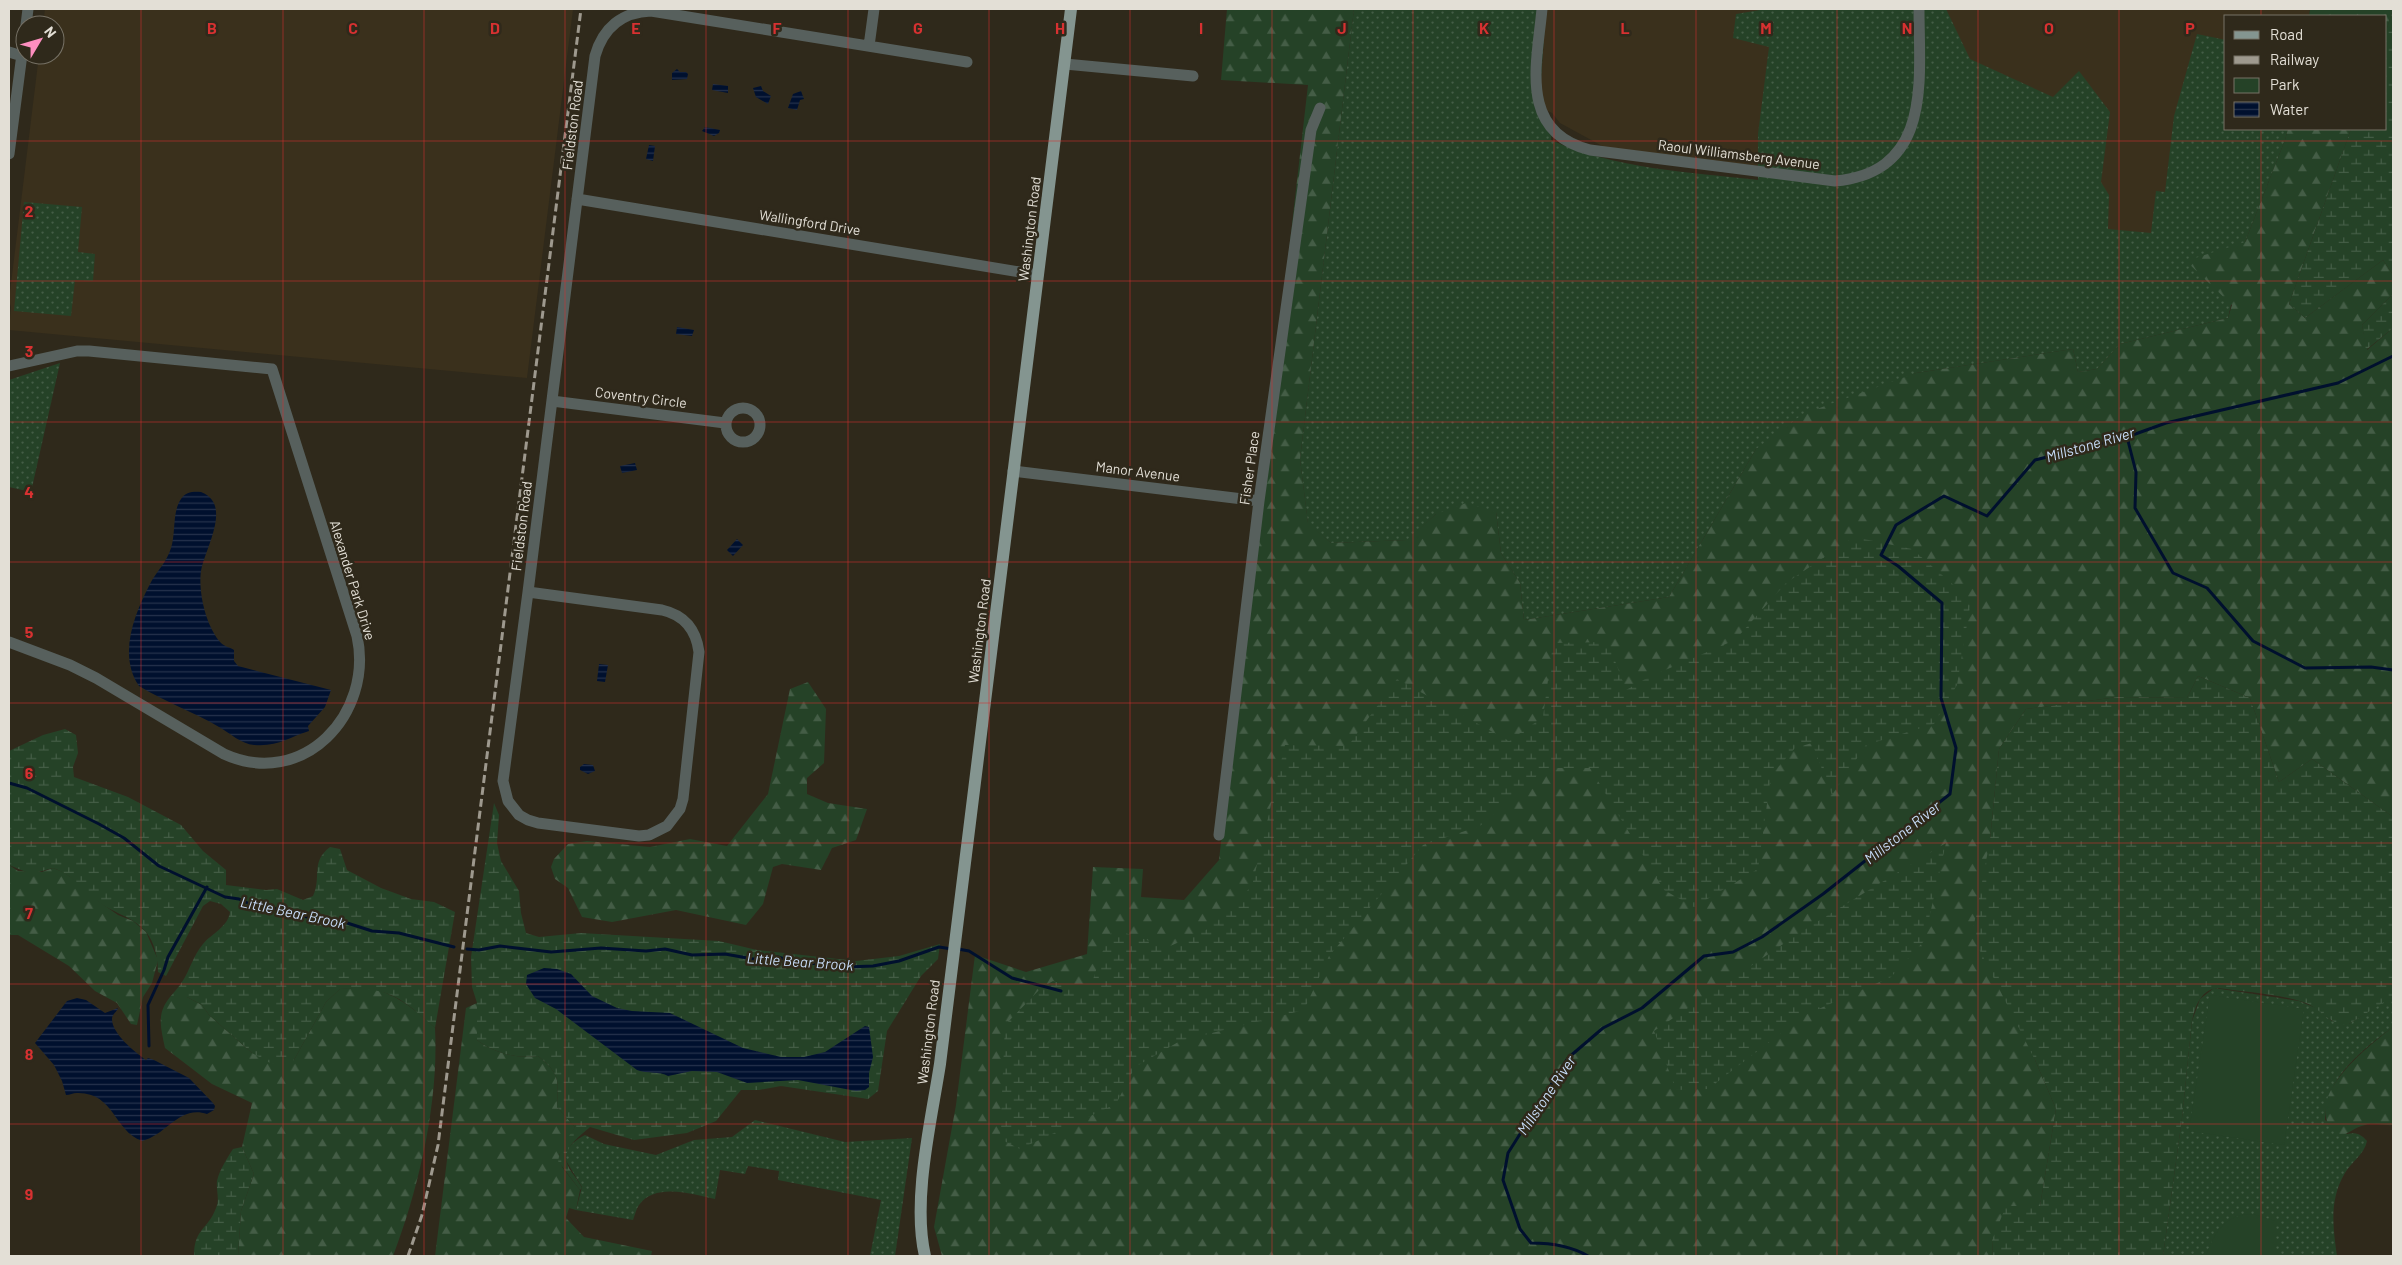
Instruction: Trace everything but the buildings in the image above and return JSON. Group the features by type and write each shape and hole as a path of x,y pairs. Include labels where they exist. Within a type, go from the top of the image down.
{"main road":[{"name":"Washington Road","path":"924,1256 920,1215 922,1189 954,948 1071,9"}],"street":[{"path":"869,46 874,9"},
{"name":"Raoul Williamsberg Avenue","path":"1542,9 1534,71 1536,96 1541,111 1548,122 1560,136 1570,143 1590,150 1835,181 1859,177 1878,168 1896,152 1909,134 1915,119 1920,95 1919,9"},
{"name":"Fieldston Road","path":"528,592 662,610 679,616 694,632 699,652 682,799 675,818 659,831 639,836 538,823 519,814 508,801 503,781 595,56 604,34 620,19 635,13 651,11 967,62"},
{"path":"1064,64 1193,76"},
{"path":"9,154 11,110 20,65"},
{"name":"Fisher Place","path":"1219,835 1259,501 1311,130 1320,108"},
{"name":"Wallingford Drive","path":"578,199 1038,275"},
{"name":"Alexander Park Drive","path":"9,366 77,351 89,351 272,370 357,636 360,662 352,701 346,714 325,738 302,756 276,764 261,764 243,761 224,754 96,678 70,665 9,642"},
{"name":"Coventry Circle","path":"552,400 726,422"},
{"name":"Manor Avenue","path":"1013,471 1259,501"}],"shaded area":[{"path":"45,9 573,9 527,378 9,330 11,307 9,300 38,65 65,65 65,15 44,15"},
{"path":"1546,9 2310,9 2309,15 2224,15 2224,130 2288,130 2245,242 2097,369 1882,181 1604,147 1560,123 1552,113 1539,107"}],"green space":[{"path":"1227,9 1354,9 1300,459 1308,523 1331,543 1407,540 1436,514 1466,503 1496,512 1501,553 1520,583 1524,620 1669,597 1756,449 1803,414 1916,373 2066,350 2073,349 2078,372 2097,369 2120,344 2228,318 2232,305 2186,261 2245,242 2288,130 2351,130 2289,304 2305,318 2383,260 2393,275 2393,294 2362,325 2367,350 2393,328 2393,817 2312,759 2279,782 2250,698 2198,676 2187,698 2118,697 2026,709 1999,749 1990,840 2035,1060 2056,1109 2040,1206 1992,1240 1993,1256 942,1256 934,1227 956,1105 975,955 1026,972 1087,954 1093,867 1143,869 1141,897 1184,900 1219,860 1308,85 1221,80"},
{"path":"1354,9 1546,9 1539,107 1552,128 1551,140 1575,150 1626,163 1653,168 1758,180 1758,134 1769,47 1733,38 1736,14 1766,9 1946,9 1970,59 2053,97 2079,71 2110,112 2101,182 2109,195 2108,229 2151,233 2156,191 2165,192 2174,116 2197,34 2224,40 2224,130 2288,130 2245,242 2228,318 2120,344 2097,369 2078,372 2073,349 1916,373 1756,449 1669,597 1524,620 1520,583 1501,553 1496,512 1436,514 1408,540 1331,543 1308,524 1300,459"},
{"path":"2310,9 2393,9 2387,28 2387,15 2309,15"},
{"path":"2393,10 2393,275 2383,260 2305,318 2289,304 2351,130 2387,130 2387,28"},
{"path":"24,202 82,207 78,252 95,254 93,281 75,280 71,316 14,311"},
{"path":"2393,294 2393,328 2366,350 2362,325"},
{"path":"60,363 31,492 9,487 9,380"},
{"path":"1854,537 1912,549 1971,600 1957,685 1934,724 1866,745 1832,795 1812,743 1795,748 1771,775 1758,869 1694,907 1664,890 1590,768 1546,768 1480,826 1423,845 1329,956 1304,1010 1180,1041 1135,1067 1116,1104 1020,1149 1000,1139 1005,1025 1041,988 1053,981 1089,992 1101,955 1113,929 1168,947 1206,930 1252,886 1285,745 1348,746 1397,679 1509,741 1543,717 1553,643 1608,642 1626,690 1649,677 1735,640 1786,583"},
{"path":"2198,676 2250,698 2279,782 2312,759 2393,817 2393,1001 2389,999 2349,1024 2343,1024 2332,1021 2306,1003 2296,1000 2274,995 2218,988 2207,992 2197,1005 2192,1021 2182,1118 2163,1256 1993,1256 1992,1240 2006,1206 2040,1206 2056,1109 2035,1060 1972,935 1990,840 1999,749 2026,709 2118,697 2187,698"},
{"path":"808,682 826,709 824,763 807,778 807,794 828,803 867,809 856,840 832,848 821,870 782,864 773,867 763,904 746,925 676,910 612,922 582,917 568,888 555,879 551,867 554,859 568,844 587,841 650,847 690,839 727,846 768,794 790,689"},
{"path":"65,729 76,735 78,753 73,767 74,777 128,797 181,825 203,851 226,870 226,885 266,890 277,889 303,900 313,896 320,858 330,847 340,849 347,870 381,888 411,899 434,902 455,912 435,1028 412,1008 393,996 371,990 340,989 326,1002 294,1060 282,1064 270,1063 252,1053 209,1015 202,1005 187,997 170,997 182,982 206,940 219,930 229,917 230,912 221,904 210,901 203,906 166,976 158,972 157,957 152,941 136,923 100,903 61,871 53,868 31,874 9,865 9,751 43,735"},
{"path":"494,803 499,815 497,843 501,861 519,891 521,913 526,933 539,937 581,933 719,941 757,950 856,961 899,956 940,944 938,959 921,976 887,1031 878,1091 868,1099 781,1086 759,1090 741,1090 716,1121 687,1133 634,1140 590,1127 575,1140 566,1156 569,1168 582,1188 580,1190 558,1161 561,1148 575,1127 557,1107 557,1084 551,1068 538,1056 522,1057 498,1052 477,1040 477,1003 472,987 471,957"},
{"path":"1946,843 1924,941 1891,977 1805,1015 1708,1089 1676,1090 1654,1031 1810,926"},
{"path":"9,865 18,871 42,872 53,868 63,872 78,882 98,901 118,915 133,921 146,932 158,960 152,983 143,997 137,1025 131,1024 117,1003 95,991 69,966 18,935 9,935"},
{"path":"370,987 405,1003 435,1028 434,1085 425,1144 411,1202 393,1256 238,1256 241,1211 254,1174 242,1147 252,1103 212,1084 165,1048 161,1021 163,1009 170,997 187,997 202,1005 209,1015 252,1053 294,1060 326,1002 340,989"},
{"path":"2214,988 2299,1001 2316,1008 2332,1021 2349,1024 2389,998 2393,1001 2393,1027 2347,1066 2331,1091 2326,1105 2325,1120 2347,1134 2358,1134 2367,1141 2361,1154 2345,1173 2336,1193 2334,1203 2334,1235 2337,1256 2163,1256 2182,1118 2192,1021 2200,999"},
{"path":"2210,995 2304,1009 2284,1145 2189,1131"},
{"path":"477,1003 477,1040 498,1052 522,1057 538,1056 554,1073 558,1090 557,1107 575,1127 559,1155 562,1167 580,1190 576,1210 569,1208 566,1218 584,1237 652,1251 651,1256 435,1256 466,1008"},
{"path":"2393,1027 2393,1125 2368,1124 2339,1136 2328,1123 2325,1108 2330,1092 2340,1076 2353,1061"},
{"path":"755,1120 845,1142 912,1138 895,1256 870,1256 881,1200 778,1180 779,1171 748,1166 745,1174 720,1170 715,1199 675,1192 655,1194 646,1198 639,1205 633,1220 576,1210 582,1187 565,1159 567,1151 572,1144 585,1135 604,1144 656,1155 694,1140 732,1137"},
{"path":"242,1147 254,1174 241,1211 238,1256 194,1256 196,1240 213,1215 217,1205 219,1173 233,1149"},
{"path":"2253,1214 2275,1221 2275,1256 2206,1256 2222,1226 2235,1217"}],"water":[{"path":"677,69 688,74 687,79 672,80 672,73"},
{"path":"713,84 728,86 728,93 712,90"},
{"path":"761,86 763,91 771,96 768,104 756,97 753,88"},
{"path":"801,91 804,99 800,100 797,110 788,108 793,94"},
{"path":"705,127 720,130 714,136 702,131"},
{"path":"649,145 655,146 653,161 646,159"},
{"path":"677,327 694,330 692,336 676,334"},
{"path":"635,463 637,470 622,473 620,466"},
{"path":"201,492 210,498 215,506 216,516 211,539 203,561 200,579 204,609 211,628 221,643 234,650 234,661 238,666 331,690 325,707 308,726 309,731 277,743 249,744 139,686 133,674 129,648 134,622 150,584 169,553 178,504 187,493"},
{"path":"737,539 743,545 733,556 727,550"},
{"path":"599,664 608,665 605,682 597,681"},
{"path":"584,764 593,765 595,771 588,774 580,770 580,767"},
{"path":"544,968 557,969 571,974 592,996 617,1008 632,1011 670,1013 743,1048 781,1057 804,1057 825,1052 865,1026 869,1027 873,1057 869,1073 869,1087 865,1090 856,1091 798,1080 747,1083 717,1072 692,1071 668,1076 637,1070 556,1009 535,998 526,984 527,975"},
{"path":"77,998 86,1000 105,1013 118,1008 112,1017 113,1025 125,1042 146,1060 148,1058 154,1060 189,1078 213,1103 215,1106 214,1110 207,1114 197,1112 181,1117 151,1138 142,1141 125,1129 99,1099 89,1094 77,1093 66,1095 54,1065 35,1043 67,1001"}],"waterway":[{"name":"Millstone River","path":"1588,1256 1561,1246 1531,1243 1520,1229 1503,1180 1508,1153 1568,1058 1603,1028 1642,1008 1704,956 1733,952 1762,937 1823,894 1950,794 1956,748 1941,698 1942,603 1898,566 1881,555 1896,525 1944,496 1987,516 2035,460 2127,437 2166,423 2338,383 2393,356"},
{"path":"2127,437 2136,472 2135,508 2173,573 2207,588 2253,641 2305,668 2371,667 2393,670"},
{"name":"Little Bear Brook","path":"9,783 27,788 99,824 124,838 159,866 225,897 239,899 252,905 289,911 307,917 341,921 372,931 399,933 454,947"},
{"path":"149,1046 148,1005 168,957 207,887"},
{"name":"Little Bear Brook","path":"467,949 479,950 500,946 551,952 601,948 646,951 665,949 692,955 725,954 753,959 778,957 791,961 846,967 873,966 899,961 939,947 952,949"},
{"name":"Little Bear Brook","path":"958,949 969,951 1012,978 1061,991"}],"railway":[{"path":"408,1256 422,1215 438,1145 581,9"}]}
